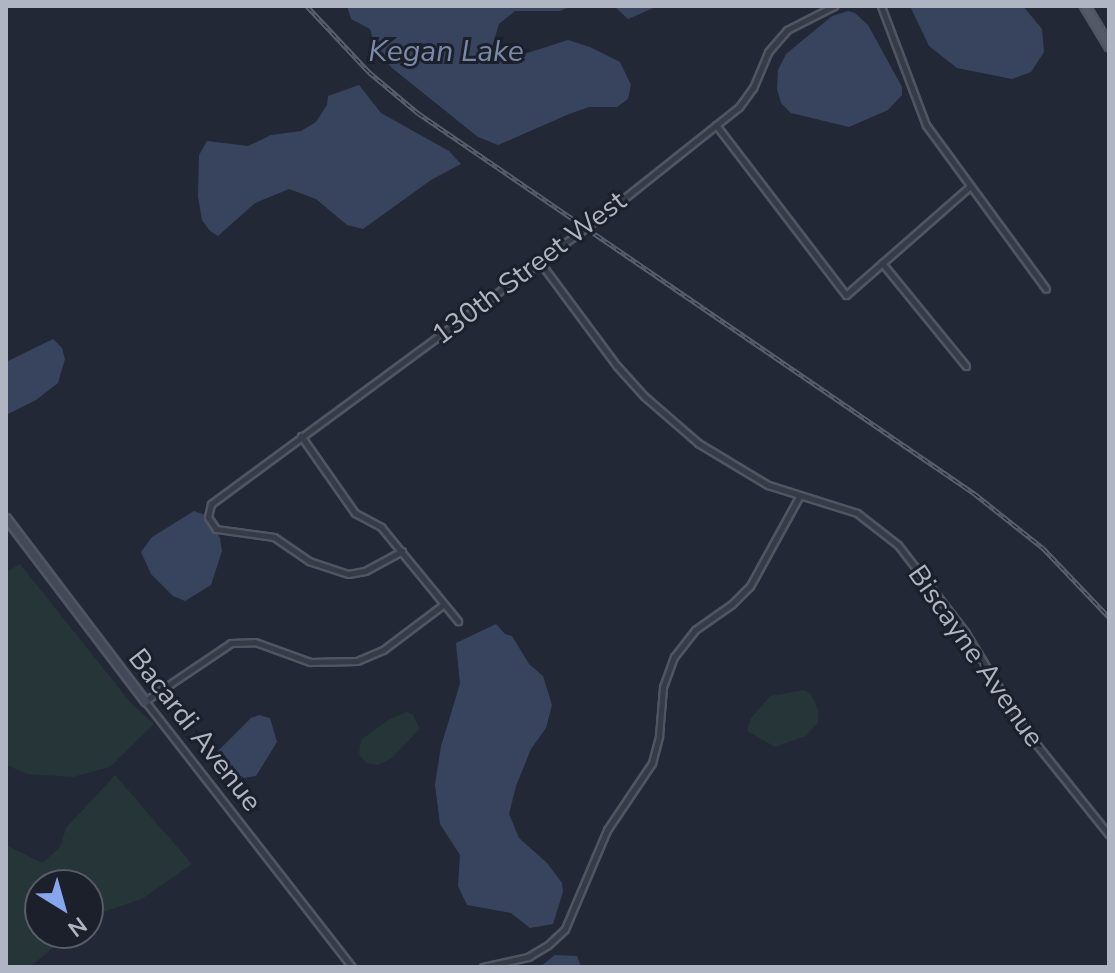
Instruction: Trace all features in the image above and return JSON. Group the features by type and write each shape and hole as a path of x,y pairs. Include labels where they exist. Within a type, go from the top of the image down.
{"main road":[{"path":"1085,6 1109,46"}],"street":[{"name":"130th Street West","path":"402,551 365,571 348,574 309,561 274,537 216,529 208,517 211,504 539,261 716,125 748,97 768,52 787,30 834,6"},
{"path":"881,6 926,125 1046,289"},
{"path":"716,125 846,295 969,187"},
{"name":"Biscayne Avenue","path":"539,261 617,366 667,418 731,465 799,497 857,513 898,545 965,632 1025,730 1109,835"},
{"path":"882,263 966,366"},
{"path":"301,436 355,513 381,527 458,621"},
{"path":"483,967 528,957 548,945 565,929 576,910 607,830 652,763 659,736 663,687 674,657 695,630 732,604 750,586 799,497"},
{"name":"Bacardi Avenue","path":"6,518 352,967"},
{"path":"145,701 231,643 255,642 310,662 357,661 383,650 444,604"}],"shaded area":[{"path":"20,564 131,703 154,724 110,767 73,777 28,774 6,765 6,572"},
{"path":"804,690 811,694 818,710 818,723 806,736 775,747 747,731 751,718 770,696"},
{"path":"407,712 413,715 420,729 392,758 378,765 366,763 359,754 361,740 388,720"},
{"path":"115,775 192,864 142,899 104,912 104,869 24,869 24,949 52,949 30,967 6,967 6,845 42,863 60,847 66,828"}],"water":[{"name":"Kegan Lake","path":"347,6 571,6 560,11 515,11 499,24 491,50 501,57 515,57 568,40 590,47 620,62 631,85 628,99 617,107 589,107 569,114 498,145 478,137 392,68 376,50 370,29 351,19"},
{"path":"614,6 658,6 628,19"},
{"path":"910,6 1023,6 1042,29 1044,52 1031,72 1012,79 957,68 929,46"},
{"path":"848,11 868,25 902,87 902,95 888,110 849,127 791,113 781,103 777,89 778,70 786,54 832,16"},
{"path":"359,85 381,113 449,151 461,164 431,180 363,229 347,225 316,199 289,189 255,203 218,236 210,231 202,220 198,196 199,155 207,141 248,146 271,135 301,131 316,122 327,105 328,96"},
{"path":"53,339 62,348 65,359 58,383 36,400 6,415 6,362"},
{"path":"194,511 205,515 220,538 222,551 211,585 185,601 173,596 151,574 141,552 152,537"},
{"path":"496,624 505,634 512,636 529,664 543,676 552,705 546,728 531,749 516,786 509,814 519,838 547,863 562,883 563,892 553,924 530,928 511,913 467,905 458,886 460,855 440,824 435,785 441,746 460,684 456,643"},
{"path":"259,715 270,718 277,742 256,776 244,778 225,766 218,751 251,718"},
{"path":"555,955 577,956 581,967 540,967"}],"railway":[{"path":"307,6 369,72 418,113 975,494 1043,548 1109,617"}]}
